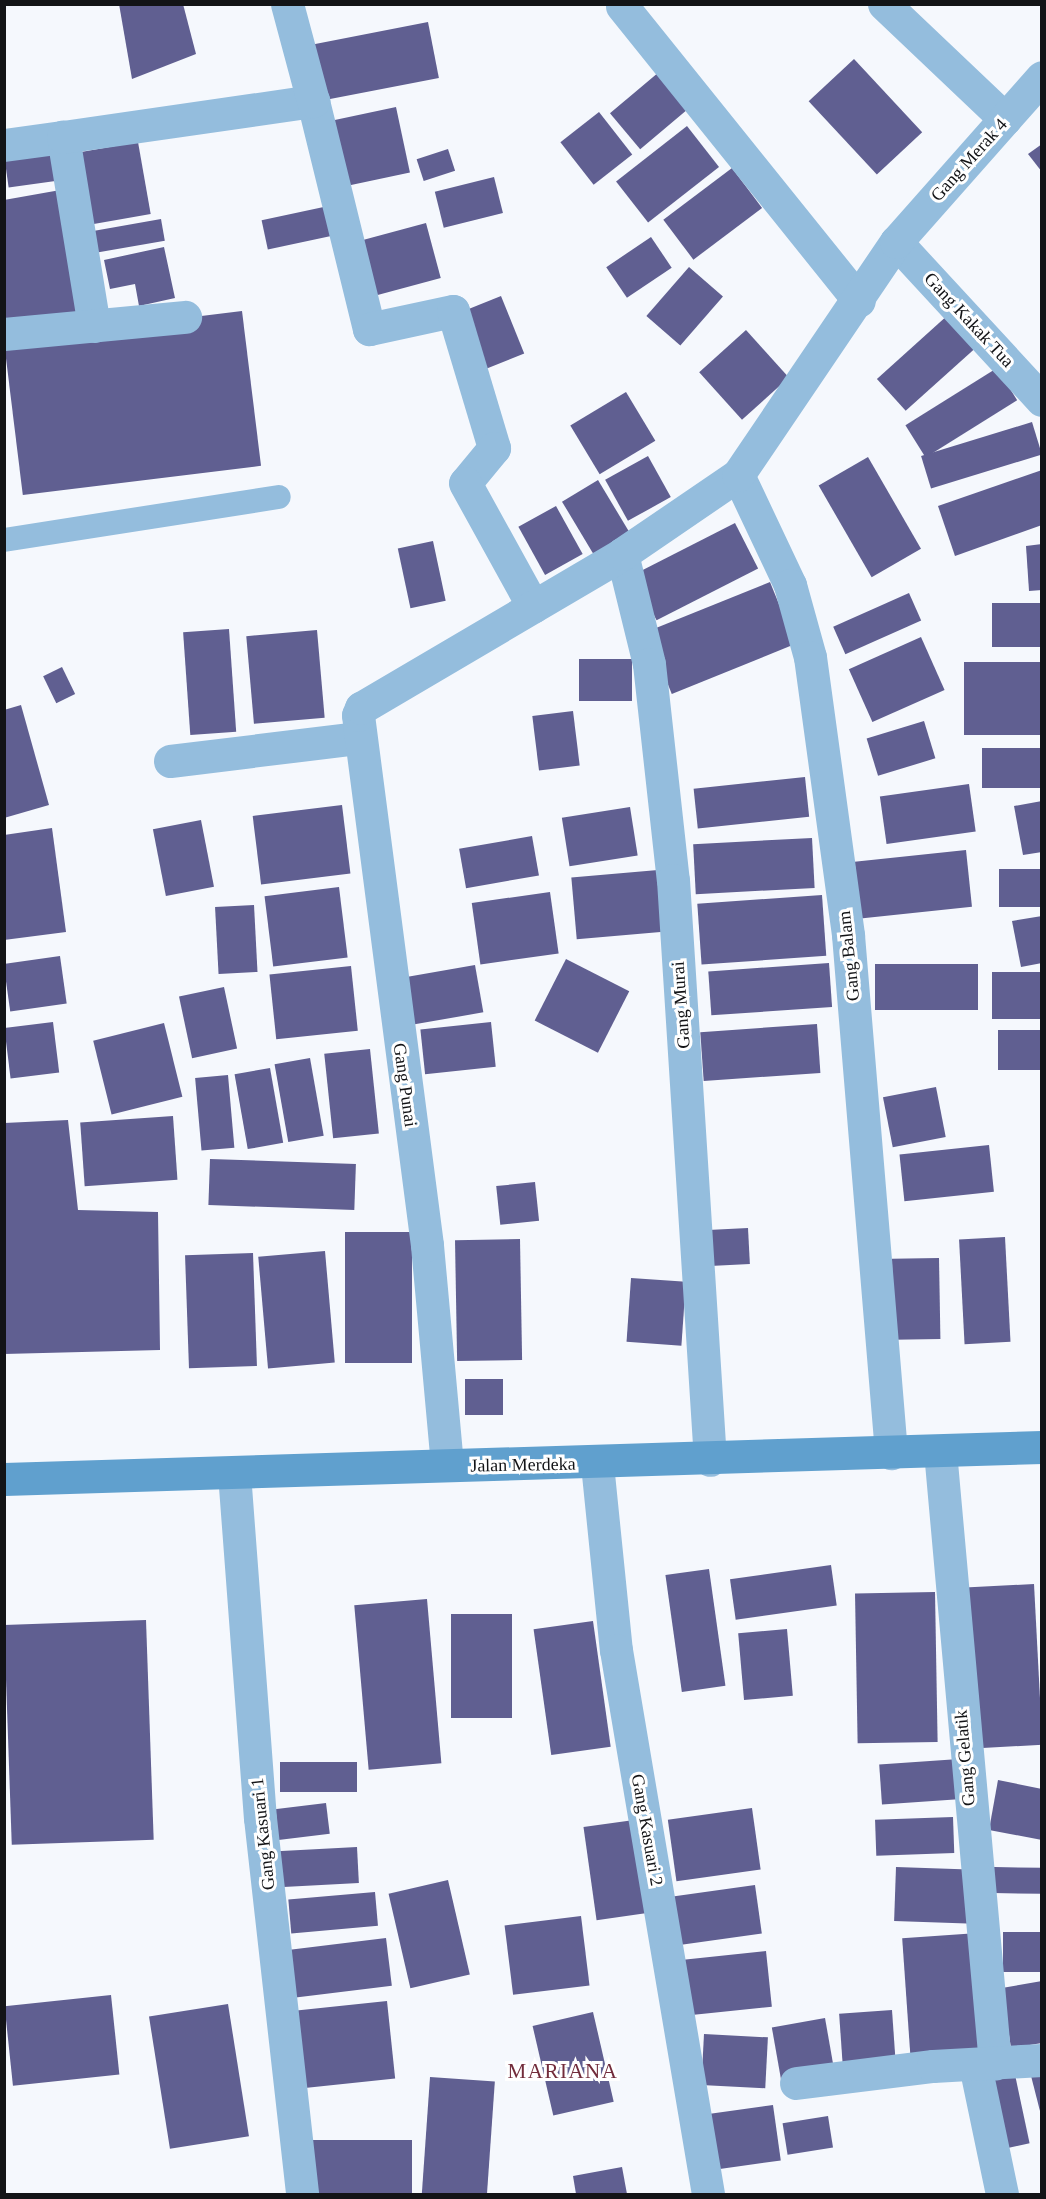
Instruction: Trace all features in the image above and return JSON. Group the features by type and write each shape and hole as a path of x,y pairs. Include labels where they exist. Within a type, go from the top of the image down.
{"street":[{"path":"287,4 369,328 453,311 494,448 465,483 533,606"},
{"path":"884,4 1005,119"},
{"path":"622,6 859,301"},
{"name":"Gang Merak 4","path":"738,475 859,301 896,242 1041,77"},
{"path":"4,145 313,101"},
{"path":"63,137 94,326"},
{"name":"Gang Kakak Tua","path":"896,242 1041,400"},
{"path":"4,334 185,317"},
{"path":"170,760 359,723 533,606 622,554 738,475"},
{"name":"Gang Balam","path":"738,475 790,585 810,657 848,935 891,1453"},
{"name":"Gang Murai","path":"622,554 649,664 673,879 710,1460"},
{"name":"Gang Punai","path":"359,723 427,1245 447,1465"},
{"name":"Jalan Merdeka","path":"4,1479 447,1465 597,1464 1041,1447"},
{"name":"Gang Gelatik","path":"940,1451 985,2064 1002,2194"},
{"name":"Gang Kasuari 2","path":"597,1464 616,1650 708,2194"},
{"name":"Gang Kasuari 1","path":"234,1473 260,1818 302,2194"},
{"path":"796,2083 1041,2060"}],"lane":[{"path":"4,540 279,497"}],"building":[{"path":"119,4 183,4 196,54 132,79"},
{"path":"428,22 439,78 317,102 306,46"},
{"path":"854,59 922,132 877,174 809,101"},
{"path":"659,72 689,108 640,149 610,113"},
{"path":"396,107 410,173 340,187 327,122"},
{"path":"599,112 632,155 594,185 560,142"},
{"path":"687,126 719,167 648,222 616,181"},
{"path":"138,142 151,214 87,225 74,153"},
{"path":"52,144 57,181 9,187 4,151"},
{"path":"1042,144 1042,172 1028,154"},
{"path":"448,149 455,171 424,181 417,159"},
{"path":"732,168 762,208 693,260 663,220"},
{"path":"494,177 503,213 444,228 435,192"},
{"path":"66,189 89,310 4,326 4,200"},
{"path":"333,205 339,234 268,250 262,220"},
{"path":"161,219 165,241 90,254 86,232"},
{"path":"426,223 441,278 371,297 356,242"},
{"path":"651,237 672,268 627,298 606,267"},
{"path":"164,247 175,298 139,306 135,284 110,289 104,260"},
{"path":"689,267 723,297 680,346 646,316"},
{"path":"501,296 524,353 481,371 457,314"},
{"path":"242,311 261,466 23,495 4,340"},
{"path":"949,314 978,346 906,411 877,379"},
{"path":"746,330 789,378 742,420 699,372"},
{"path":"997,368 1017,400 926,457 905,425"},
{"path":"626,392 655,441 600,474 570,425"},
{"path":"1032,422 1042,455 931,488 921,456"},
{"path":"648,456 671,497 628,521 605,480"},
{"path":"868,457 921,549 872,577 819,486"},
{"path":"1042,470 1042,525 955,556 938,506"},
{"path":"598,480 630,534 594,556 562,502"},
{"path":"556,506 583,554 545,575 518,527"},
{"path":"735,523 758,568 657,620 633,575"},
{"path":"433,541 446,601 410,608 398,548"},
{"path":"1042,544 1042,590 1029,591 1026,546"},
{"path":"770,582 795,644 672,694 647,632"},
{"path":"909,593 921,620 845,654 833,627"},
{"path":"992,603 1042,603 1042,647 992,647"},
{"path":"229,629 236,732 190,735 183,632"},
{"path":"317,630 325,718 254,724 246,636"},
{"path":"921,637 945,690 872,722 849,669"},
{"path":"579,659 632,659 632,701 579,701"},
{"path":"964,662 1042,662 1042,735 964,735"},
{"path":"62,667 75,694 56,703 43,676"},
{"path":"21,705 49,805 4,818 4,710"},
{"path":"573,711 580,766 539,771 532,716"},
{"path":"924,721 935,758 878,776 867,739"},
{"path":"982,748 1042,748 1042,788 982,788"},
{"path":"805,777 809,817 698,828 694,789"},
{"path":"969,784 976,832 887,844 880,797"},
{"path":"1042,801 1042,852 1023,855 1014,806"},
{"path":"342,805 350,873 261,884 253,816"},
{"path":"630,807 638,855 570,866 562,818"},
{"path":"201,820 214,887 166,896 153,829"},
{"path":"52,828 66,932 4,940 4,835"},
{"path":"532,836 539,875 466,888 459,849"},
{"path":"812,838 815,888 696,894 693,844"},
{"path":"966,850 972,907 861,918 855,862"},
{"path":"999,869 1042,869 1042,907 999,907"},
{"path":"658,870 663,932 577,939 571,878"},
{"path":"339,887 348,957 273,967 265,896"},
{"path":"550,892 559,953 480,964 472,903"},
{"path":"822,895 826,956 702,965 697,904"},
{"path":"254,905 258,972 219,974 215,907"},
{"path":"1042,916 1042,963 1021,967 1012,921"},
{"path":"60,956 67,1004 10,1011 4,964"},
{"path":"566,959 629,991 598,1053 535,1020"},
{"path":"829,963 832,1007 711,1015 708,971"},
{"path":"875,964 978,964 978,1010 875,1010"},
{"path":"475,965 483,1012 410,1025 402,978"},
{"path":"351,966 358,1031 276,1039 269,975"},
{"path":"992,972 1042,972 1042,1019 992,1019"},
{"path":"224,987 237,1049 192,1058 179,997"},
{"path":"53,1022 59,1073 11,1079 4,1028"},
{"path":"491,1022 496,1067 425,1074 420,1029"},
{"path":"164,1023 182,1097 112,1114 93,1041"},
{"path":"817,1024 820,1073 704,1081 700,1032"},
{"path":"998,1030 1042,1030 1042,1070 998,1070"},
{"path":"370,1049 379,1134 333,1138 324,1054"},
{"path":"310,1058 324,1136 288,1142 275,1064"},
{"path":"270,1068 283,1143 248,1149 235,1074"},
{"path":"228,1075 234,1148 201,1151 195,1078"},
{"path":"936,1087 946,1137 893,1147 883,1097"},
{"path":"173,1116 177,1180 85,1186 80,1122"},
{"path":"68,1120 78,1210 158,1212 160,1350 4,1354 4,1123"},
{"path":"989,1145 994,1192 904,1201 899,1154"},
{"path":"210,1159 356,1164 354,1210 208,1205"},
{"path":"535,1182 539,1221 500,1225 496,1186"},
{"path":"748,1228 750,1264 705,1266 703,1230"},
{"path":"345,1232 412,1232 412,1363 345,1363"},
{"path":"1005,1237 1010,1342 965,1344 959,1239"},
{"path":"520,1239 522,1360 457,1361 455,1240"},
{"path":"325,1251 335,1363 268,1368 258,1257"},
{"path":"253,1253 257,1366 189,1368 185,1255"},
{"path":"939,1258 940,1339 893,1340 892,1259"},
{"path":"631,1278 686,1282 681,1346 627,1342"},
{"path":"465,1379 503,1379 503,1415 465,1415"},
{"path":"831,1565 837,1606 736,1620 730,1579"},
{"path":"709,1569 725,1686 682,1692 665,1575"},
{"path":"1034,1584 1042,1745 974,1748 965,1588"},
{"path":"935,1592 938,1742 858,1743 855,1593"},
{"path":"427,1599 441,1763 369,1770 354,1605"},
{"path":"451,1614 512,1614 512,1718 451,1718"},
{"path":"146,1620 154,1840 12,1845 4,1625"},
{"path":"593,1621 611,1747 551,1755 534,1629"},
{"path":"787,1629 793,1696 744,1700 738,1633"},
{"path":"959,1759 962,1799 882,1804 879,1765"},
{"path":"280,1762 357,1762 357,1792 280,1792"},
{"path":"998,1780 1042,1789 1042,1840 989,1830"},
{"path":"326,1803 330,1834 270,1841 266,1810"},
{"path":"752,1808 761,1869 676,1881 668,1820"},
{"path":"953,1817 954,1853 876,1856 875,1820"},
{"path":"634,1820 647,1913 597,1920 583,1827"},
{"path":"357,1847 359,1883 274,1887 272,1851"},
{"path":"896,1867 969,1870 967,1924 894,1921"},
{"path":"994,1867 1042,1868 1042,1894 994,1893"},
{"path":"448,1880 470,1975 410,1988 389,1894"},
{"path":"755,1885 762,1934 680,1945 673,1897"},
{"path":"375,1892 378,1926 291,1933 288,1900"},
{"path":"581,1916 590,1985 513,1995 505,1925"},
{"path":"1003,1932 1042,1932 1042,1972 1003,1972"},
{"path":"978,1933 987,2055 911,2060 902,1938"},
{"path":"386,1938 392,1986 288,1998 282,1951"},
{"path":"766,1951 772,2007 689,2015 683,1960"},
{"path":"1042,1981 1042,2043 1011,2048 1002,1988"},
{"path":"111,1995 119,2075 13,2086 5,2006"},
{"path":"387,2001 395,2079 298,2089 290,2011"},
{"path":"228,2004 249,2136 170,2149 149,2017"},
{"path":"892,2010 896,2061 843,2065 839,2014"},
{"path":"593,2012 614,2102 553,2116 533,2026"},
{"path":"825,2018 834,2070 781,2080 772,2027"},
{"path":"704,2034 768,2037 765,2088 701,2085"},
{"path":"1042,2065 1042,2115 1041,2115 1029,2068"},
{"path":"1014,2070 1030,2143 996,2150 981,2077"},
{"path":"430,2077 495,2082 487,2194 422,2194"},
{"path":"773,2105 781,2160 714,2170 707,2114"},
{"path":"828,2116 833,2148 788,2155 783,2123"},
{"path":"310,2140 412,2140 412,2194 310,2194"},
{"path":"622,2167 627,2194 576,2194 573,2176"}],"district":[{"name":"MARIANA","path":"563,2071"}]}
